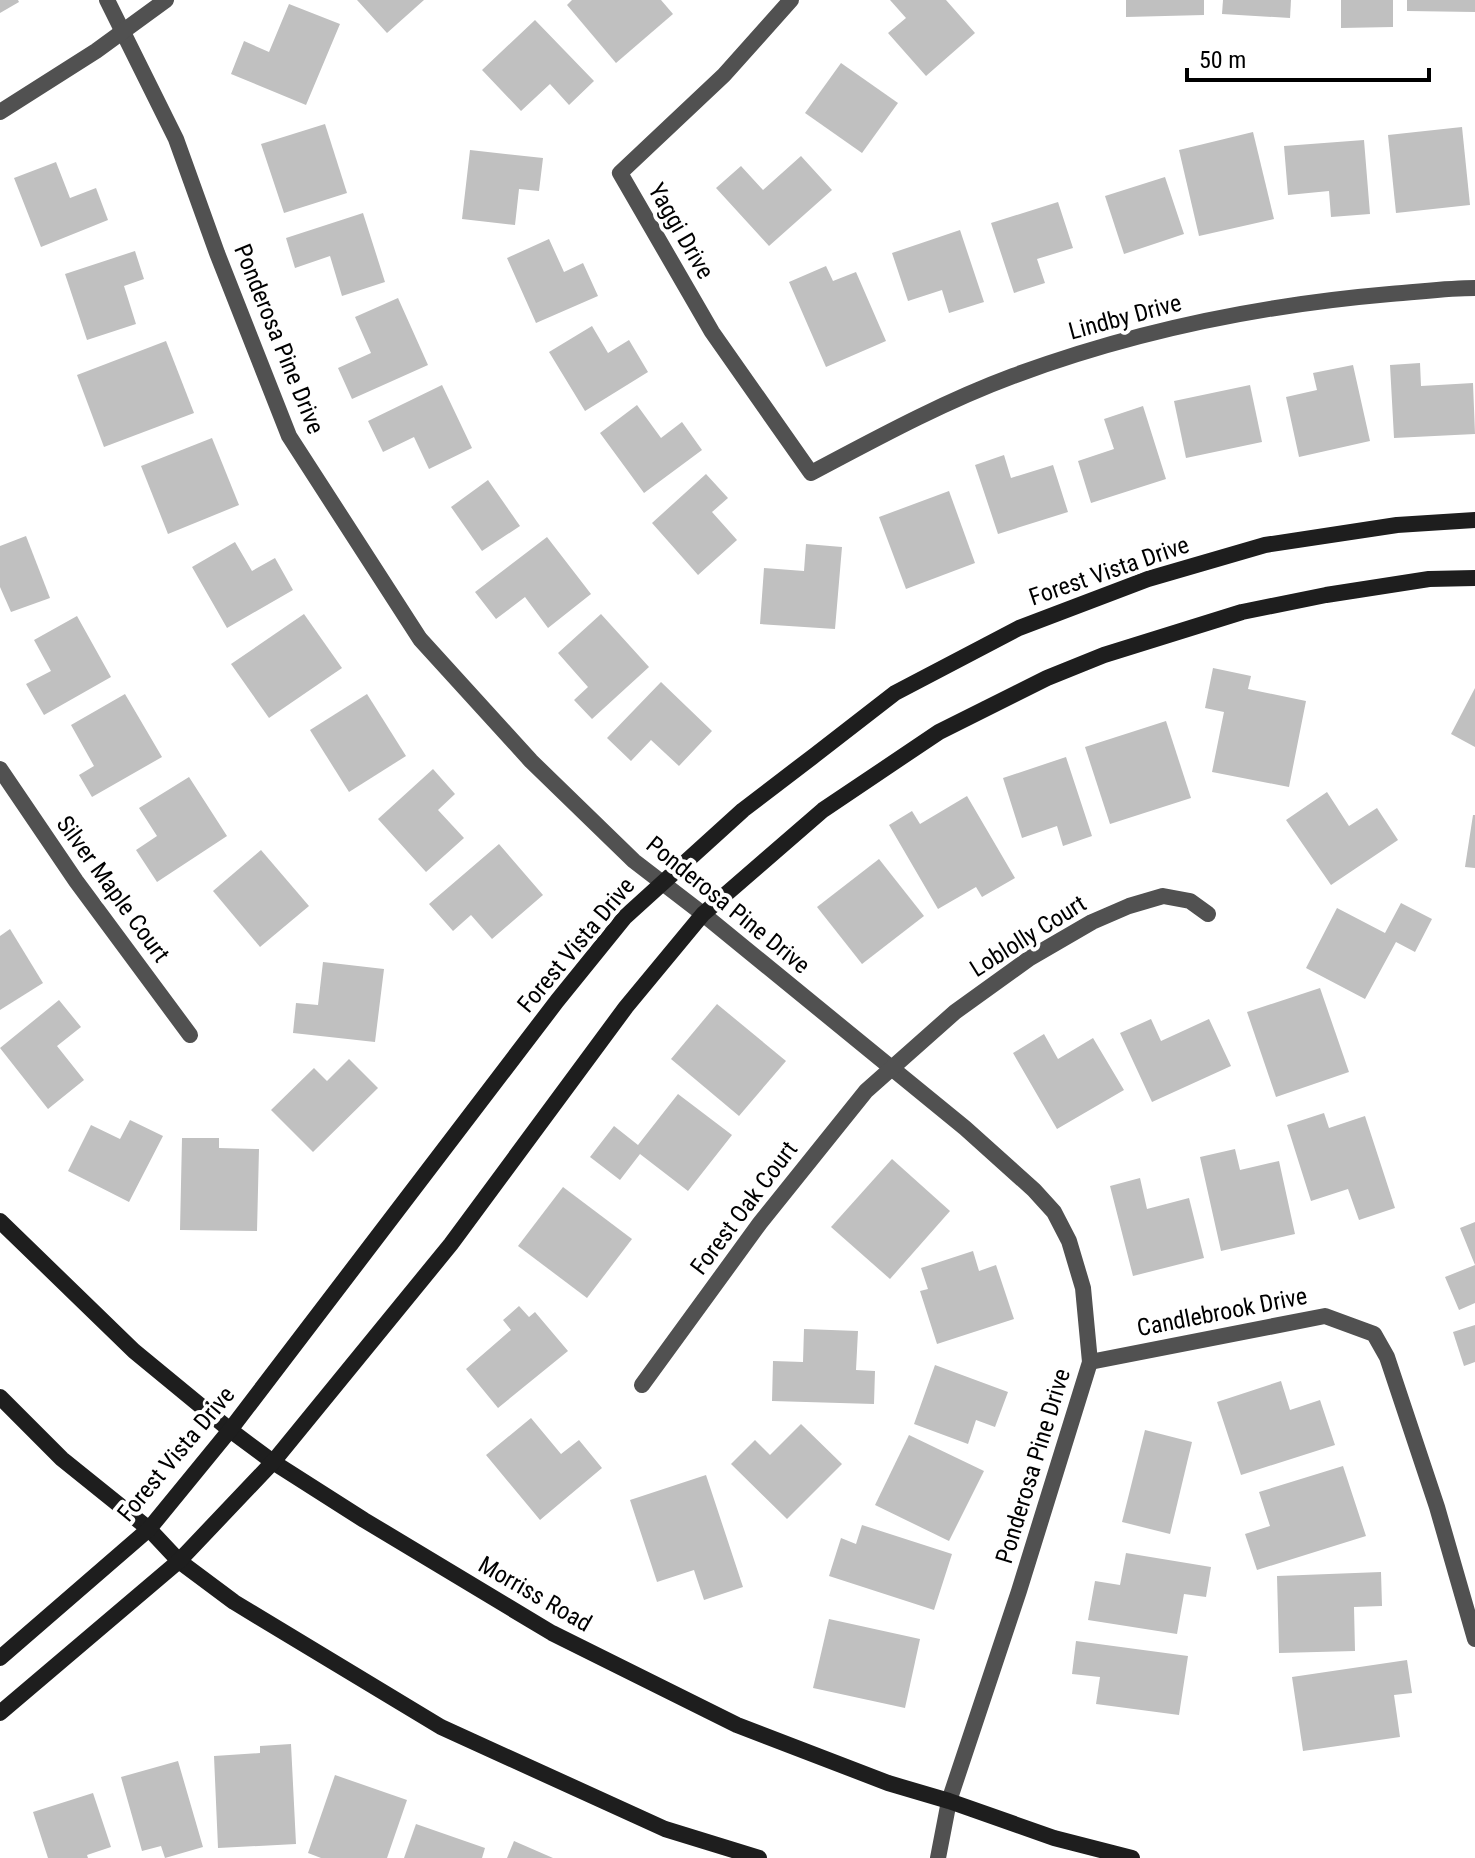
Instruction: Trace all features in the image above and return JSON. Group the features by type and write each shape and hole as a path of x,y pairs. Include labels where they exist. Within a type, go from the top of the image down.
{"main road":[{"name":"Forest Vista Drive","path":"0,1658 149,1529 230,1430 557,1001 625,917 743,810 895,693 1019,628 1148,579 1265,545 1397,525 1475,520"},
{"path":"0,1713 179,1561 273,1462 451,1244 626,1007 703,914 823,810 939,732 1047,678 1158,636 1242,612 1326,595 1429,579 1475,578"},
{"name":"Morriss Road","path":"0,1221 134,1351 230,1430 273,1462 552,1633 751,1730 888,1783 1054,1838 1132,1858"},
{"path":"0,1397 62,1459 149,1529 179,1561 234,1602 441,1727 665,1829 759,1858"}],"street":[{"name":"Ponderosa Pine Drive","path":"107,0 176,139 289,436 420,639 531,761 634,861 965,1128 1034,1190 1054,1212 1069,1241 1083,1288 1090,1362 1019,1591 949,1801 938,1858"},
{"path":"0,112 96,51 166,0"},
{"name":"Yaggi Drive","path":"791,0 724,75 620,173 712,332 811,473"},
{"name":"Lindby Drive","path":"811,473 907,422 1011,377 1115,342 1220,318 1343,298 1475,288"},
{"name":"Silver Maple Court","path":"0,769 76,881 190,1035"},
{"name":"Loblolly Court","path":"891,1067 994,982 1092,922 1163,896 1190,901 1208,914"},
{"name":"Forest Oak Court","path":"642,1385 760,1223 866,1091 891,1067"},
{"name":"Candlebrook Drive","path":"1090,1362 1325,1316 1374,1334 1387,1357 1437,1507 1475,1639"}],"building":[{"path":"0,0 18,0 19,2 0,13"},
{"path":"357,0 424,0 387,33"},
{"path":"572,0 661,0 673,14 616,63 567,5"},
{"path":"890,0 946,0 975,33 926,76 888,33 906,18"},
{"path":"1126,0 1204,0 1204,15 1126,17"},
{"path":"1223,0 1291,0 1290,18 1222,14"},
{"path":"1341,0 1393,0 1393,27 1341,28"},
{"path":"1407,0 1475,0 1475,12 1407,11"},
{"path":"289,4 340,24 306,105 231,74 244,41 269,52"},
{"path":"535,20 594,81 569,105 550,84 521,111 482,70"},
{"path":"841,63 898,103 862,153 805,113"},
{"path":"325,124 347,193 284,213 261,144"},
{"path":"1462,127 1470,205 1396,213 1388,135"},
{"path":"1253,132 1274,219 1199,236 1179,150"},
{"path":"1364,140 1370,214 1331,217 1329,191 1288,195 1284,146"},
{"path":"470,150 543,158 539,191 519,189 515,225 462,219"},
{"path":"801,156 832,190 769,246 716,188 741,166 763,190"},
{"path":"56,162 70,198 96,188 108,220 41,247 14,178"},
{"path":"1165,177 1184,234 1124,254 1105,196"},
{"path":"1058,202 1073,248 1037,259 1045,283 1014,293 991,223"},
{"path":"363,213 385,282 342,296 330,256 295,268 286,238"},
{"path":"960,230 984,302 949,313 942,290 908,301 892,253"},
{"path":"549,239 564,272 583,263 598,296 536,323 507,258"},
{"path":"135,251 144,279 124,286 136,324 87,340 65,274"},
{"path":"826,266 833,281 856,272 886,341 826,367 789,282"},
{"path":"398,298 428,365 352,399 338,368 371,353 355,317"},
{"path":"592,326 608,353 629,340 648,372 585,411 549,352"},
{"path":"166,341 194,413 104,447 77,375"},
{"path":"1420,363 1421,386 1473,383 1475,434 1394,438 1390,365"},
{"path":"1353,365 1370,441 1299,457 1286,397 1317,390 1313,373"},
{"path":"442,385 472,448 429,469 414,437 383,452 368,421"},
{"path":"1250,385 1262,442 1186,458 1174,401"},
{"path":"637,405 661,438 682,422 702,450 644,493 600,433"},
{"path":"1143,406 1166,479 1091,503 1078,461 1114,449 1104,419"},
{"path":"212,438 239,505 168,534 141,466"},
{"path":"1004,455 1011,478 1053,465 1068,512 998,534 975,465"},
{"path":"706,474 728,498 712,512 737,540 698,575 652,523"},
{"path":"488,480 520,526 482,551 451,507"},
{"path":"949,491 975,563 906,589 879,517"},
{"path":"26,536 50,598 11,612 0,587 0,546"},
{"path":"547,537 591,594 548,628 525,597 496,619 475,592"},
{"path":"235,542 252,571 275,558 293,590 227,628 192,567"},
{"path":"806,544 842,547 835,629 760,624 764,568 804,571"},
{"path":"304,614 342,668 269,718 231,664"},
{"path":"601,614 649,667 592,719 574,700 588,687 558,653"},
{"path":"77,616 111,677 44,715 26,684 51,671 34,640"},
{"path":"1213,668 1251,676 1248,689 1306,701 1289,787 1212,772 1224,712 1205,708"},
{"path":"661,682 712,731 679,766 651,740 631,761 607,738"},
{"path":"1475,688 1475,747 1451,734"},
{"path":"125,694 162,757 92,797 79,775 94,766 71,725"},
{"path":"367,694 406,756 349,792 310,730"},
{"path":"1166,721 1191,798 1110,824 1085,747"},
{"path":"1066,757 1092,836 1063,846 1057,826 1022,838 1003,778"},
{"path":"433,769 455,794 438,810 464,838 426,872 378,819"},
{"path":"189,777 227,836 157,882 136,850 157,836 139,808"},
{"path":"1327,792 1349,826 1377,808 1398,840 1331,885 1286,820"},
{"path":"967,796 1015,878 982,897 976,887 938,909 889,825 912,811 920,824"},
{"path":"1475,815 1475,868 1465,867"},
{"path":"499,844 543,895 492,939 471,915 453,931 429,904"},
{"path":"261,850 309,906 260,947 213,891"},
{"path":"879,859 924,916 862,964 817,907"},
{"path":"1401,903 1432,919 1415,952 1396,942 1365,999 1306,968 1337,908 1385,933"},
{"path":"10,929 43,983 0,1010 0,936"},
{"path":"323,962 384,969 375,1042 293,1033 296,1003 318,1005"},
{"path":"1320,988 1349,1072 1276,1097 1247,1012"},
{"path":"59,1000 81,1027 57,1046 84,1080 48,1109 0,1048"},
{"path":"717,1004 786,1061 739,1116 671,1059"},
{"path":"1151,1019 1161,1041 1209,1019 1231,1066 1152,1102 1120,1033"},
{"path":"1044,1034 1058,1059 1093,1038 1124,1090 1057,1129 1013,1053"},
{"path":"349,1059 378,1088 313,1152 271,1110 314,1068 327,1081"},
{"path":"678,1094 732,1135 688,1191 640,1154 620,1180 590,1157 614,1126 638,1145"},
{"path":"1324,1113 1329,1128 1365,1116 1395,1208 1359,1220 1348,1189 1311,1201 1287,1125"},
{"path":"130,1120 163,1136 129,1202 68,1171 91,1125 120,1139"},
{"path":"182,1138 219,1138 219,1148 259,1149 257,1231 180,1230"},
{"path":"1235,1149 1240,1170 1279,1161 1295,1234 1221,1251 1200,1157"},
{"path":"892,1159 950,1211 890,1279 831,1227"},
{"path":"1140,1178 1147,1209 1189,1198 1204,1258 1133,1276 1110,1186"},
{"path":"563,1187 632,1239 587,1298 518,1246"},
{"path":"1475,1222 1475,1265 1460,1228"},
{"path":"973,1251 979,1271 996,1265 1014,1319 937,1344 920,1291 928,1289 921,1268"},
{"path":"1475,1265 1475,1303 1459,1310 1445,1277"},
{"path":"519,1306 529,1317 535,1312 568,1351 498,1408 466,1369 511,1330 503,1320"},
{"path":"1475,1325 1475,1362 1464,1366 1453,1332"},
{"path":"804,1329 858,1331 856,1370 875,1371 874,1404 772,1401 773,1361 803,1362"},
{"path":"935,1365 1008,1392 995,1427 976,1420 968,1444 914,1424"},
{"path":"1281,1381 1290,1410 1320,1400 1335,1445 1241,1475 1217,1402"},
{"path":"531,1418 561,1454 579,1440 602,1468 540,1520 486,1455"},
{"path":"801,1424 842,1464 787,1519 731,1464 755,1440 770,1455"},
{"path":"1145,1430 1192,1442 1170,1534 1122,1522"},
{"path":"909,1435 984,1471 949,1541 875,1505"},
{"path":"1343,1466 1366,1536 1257,1570 1245,1534 1270,1526 1259,1492"},
{"path":"706,1475 743,1587 704,1600 694,1570 657,1582 630,1500"},
{"path":"862,1525 952,1554 934,1610 829,1576 841,1538 856,1544"},
{"path":"1126,1553 1211,1567 1206,1597 1184,1594 1177,1634 1088,1620 1095,1581 1120,1585"},
{"path":"1381,1572 1382,1606 1354,1607 1355,1651 1279,1653 1277,1576"},
{"path":"829,1619 920,1639 905,1708 813,1688"},
{"path":"1076,1641 1188,1656 1179,1715 1096,1704 1100,1677 1072,1674"},
{"path":"1407,1660 1412,1693 1394,1695 1400,1737 1303,1751 1292,1677"},
{"path":"291,1744 296,1844 218,1848 214,1756 260,1753 260,1746"},
{"path":"178,1761 203,1847 165,1858 161,1846 142,1851 121,1777"},
{"path":"335,1775 407,1800 387,1858 321,1858 308,1853"},
{"path":"93,1793 111,1847 87,1855 88,1858 48,1858 33,1812"},
{"path":"416,1824 485,1848 482,1858 404,1858"},
{"path":"514,1841 553,1858 507,1858"}]}
